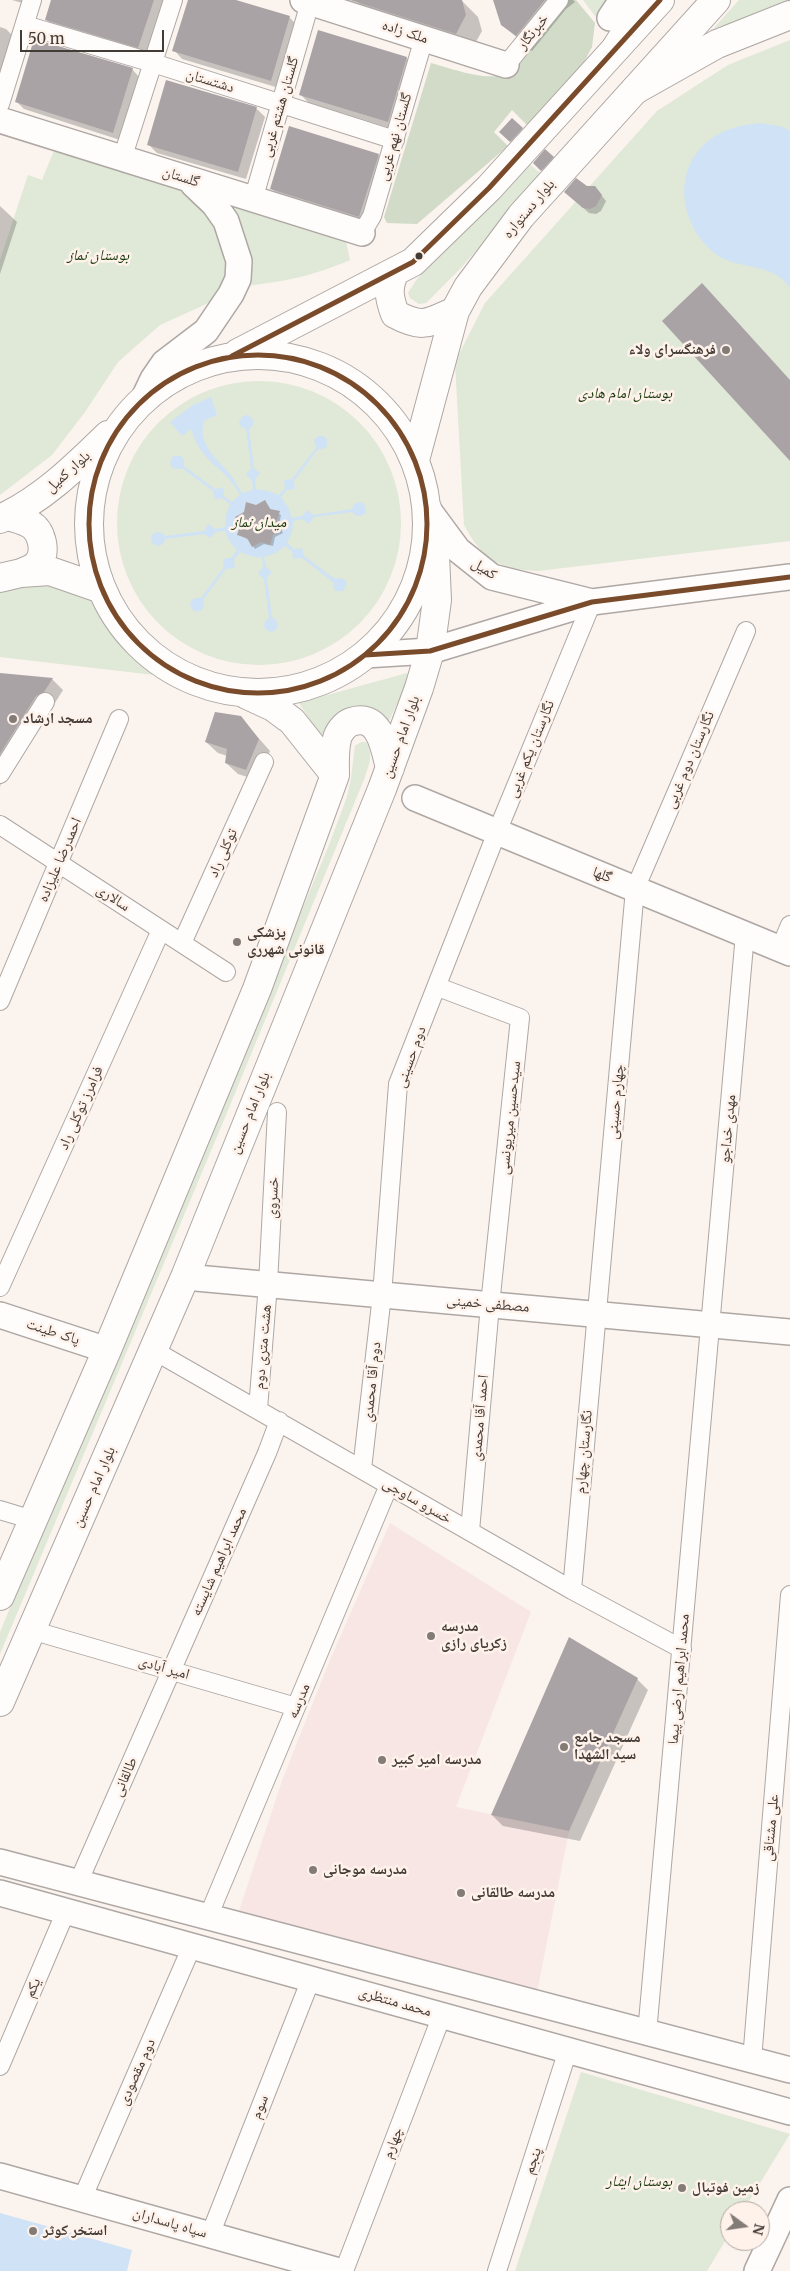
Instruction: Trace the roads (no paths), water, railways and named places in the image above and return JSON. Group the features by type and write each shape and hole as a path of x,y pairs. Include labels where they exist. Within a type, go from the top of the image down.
{"main road":[{"path":"616,48 646,0"},
{"path":"232,356 413,262 489,188 660,0"},
{"name":"بلوار دستواره","path":"415,460 455,311 468,287 521,216 716,0"},
{"path":"635,90 717,44 790,15"},
{"path":"395,272 389,283 390,300 395,314 410,322 428,324 455,311"},
{"path":"252,354 306,360 337,373 352,382 378,403 399,430 421,475 427,508 424,558 414,590 388,632 364,656 332,676 306,686 278,692 240,692 205,685 180,674 157,660 130,635 110,605 102,589 91,548 90,505 95,480 103,456 115,435 136,408 170,380 193,367 232,356 252,354"},
{"name":"بلوار کمیل","path":"4,518 48,490 136,408"},
{"name":"بلوار امام حسین","path":"0,1702 185,1277 390,768 430,651 435,625 437,577 427,508"},
{"path":"4,518 31,524 39,532 42,543 38,564 10,576"},
{"path":"10,576 50,571 102,589"},
{"path":"240,692 273,707 292,721 335,775"},
{"path":"0,1596 107,1350 257,989 335,775 337,738 347,723 358,719 367,720 381,733 390,768"}],"street":[{"path":"0,104 32,0"},
{"path":"122,159 173,0"},
{"name":"خبرنگار","path":"506,65 559,0"},
{"name":"ملک زاده","path":"305,7 424,38 506,65"},
{"name":"گلستان هشتم غربی","path":"253,200 281,103 305,7"},
{"name":"دشتستان","path":"24,25 153,63 395,140"},
{"name":"گلستان نهم غربی","path":"362,233 372,216 424,38"},
{"name":"گلستان","path":"0,120 362,233"},
{"path":"136,408 164,363 206,331 231,294 238,278 239,262 226,221 204,194 187,179"},
{"name":"کمیل","path":"427,508 458,550 492,578 592,602"},
{"name":"کمیل","path":"364,656 430,651 592,602 790,577"},
{"name":"نگارستان یکم غربی","path":"497,832 592,602"},
{"name":"نگارستان دوم غربی","path":"635,889 746,631"},
{"path":"0,774 45,702"},
{"name":"احمدرضا علیزاده","path":"0,1001 119,719"},
{"name":"توکلی راد","path":"182,943 264,762"},
{"name":"گلها","path":"415,798 785,951"},
{"name":"سالاری","path":"0,825 226,972"},
{"name":"دوم حسینی","path":"382,1295 398,1084 438,987 497,832"},
{"name":"چهارم حسینی","path":"597,1314 635,889"},
{"path":"785,951 790,924"},
{"name":"فرامرز توکلی راد","path":"0,1287 161,930"},
{"name":"مهدی خداجو","path":"710,1325 745,934"},
{"name":"سیدحسین میریونسی","path":"438,987 520,1018 490,1305"},
{"name":"خسروی","path":"268,1284 277,1112"},
{"name":"مصطفی خمینی","path":"185,1277 790,1332"},
{"name":"هشت متری دوم","path":"258,1409 268,1284"},
{"name":"دوم آقا محمدی","path":"362,1469 382,1295"},
{"name":"احمد آقا محمدی","path":"470,1531 490,1305"},
{"name":"نگارستان چهارم","path":"572,1590 597,1314"},
{"name":"پاک طینت","path":"0,1315 107,1350"},
{"name":"محمد ابراهیم ارضی پیما","path":"647,2033 710,1325"},
{"name":"خسرو ساوجی","path":"153,1350 572,1590 682,1649"},
{"name":"محمد ابراهیم شایسته","path":"171,1670 267,1453 278,1421"},
{"name":"مدرسه","path":"208,1917 389,1485"},
{"path":"0,1510 33,1520"},
{"name":"علی مشتاقی","path":"752,2060 790,1595"},
{"name":"امیر آبادی","path":"31,1630 296,1707"},
{"name":"طالقانی","path":"78,1883 171,1670"},
{"path":"1,1893 6,1864 790,2070"},
{"name":"محمد منتظری","path":"1,1893 790,2112"},
{"name":"یکم","path":"0,2066 66,1911"},
{"name":"دوم مقصودی","path":"82,2199 192,1946"},
{"name":"سوم","path":"210,2235 311,1979"},
{"name":"چهارم","path":"344,2271 442,2015"},
{"name":"پنجم","path":"497,2271 568,2050"},
{"name":"سپاه پاسداران","path":"0,2176 339,2271"},
{"path":"757,2271 784,2230 790,2200"}],"water":[{"path":"760,123 783,127 790,131 790,288 774,273 732,262 713,252 701,239 692,224 686,208 684,192 686,176 692,160 702,147 717,135 728,130"},
{"path":"211,397 217,415 204,421 203,437 205,444 231,475 242,493 253,490 252,480 246,475 251,468 246,429 241,427 239,422 243,416 248,415 253,420 253,425 249,429 254,468 260,473 255,480 256,489 279,495 285,488 284,480 292,479 316,448 314,440 318,436 323,436 327,439 327,446 323,449 318,449 294,481 295,489 287,490 281,497 288,507 292,518 302,516 307,510 313,515 352,509 354,504 359,502 364,504 366,508 365,514 361,516 356,516 352,512 314,517 309,524 302,519 293,521 292,532 287,543 294,549 302,548 304,556 335,579 345,580 347,584 343,591 336,591 333,587 333,582 302,558 293,559 292,551 285,546 276,553 264,557 266,567 272,572 267,578 272,617 278,625 277,629 272,632 267,631 264,626 265,621 269,618 264,579 258,574 263,567 262,558 240,552 234,560 235,568 226,569 203,600 202,610 195,612 190,606 191,601 195,598 201,598 224,567 223,559 231,558 237,550 229,541 225,531 215,532 211,538 204,534 165,539 163,544 158,546 153,544 151,540 152,535 156,532 162,533 165,536 204,531 208,524 215,529 225,527 226,515 230,504 222,498 215,500 213,491 182,468 172,468 170,463 173,456 181,456 184,460 184,466 215,489 223,488 224,496 232,502 240,495 228,478 201,450 191,429 182,436 170,422 193,405","holes":["265,500 270,509 280,512 277,521 282,530 273,535 270,545 261,542 252,547 247,538 237,535 240,526 235,517 244,512 246,502 256,505"]},
{"name":"استخر کوثر","path":"0,2213 132,2250 127,2271 0,2271"}],"place":[{"name":"فرهنگسرای ولاء","path":"726,350"},
{"name":"مسجد ارشاد","path":"13,719"},
{"name":"پزشکی قانونی شهرری","path":"237,942"},
{"name":"مدرسه زکریای رازی","path":"431,1636"},
{"name":"مسجد جامع سید الشهدا","path":"564,1747"},
{"name":"مدرسه امیر کبیر","path":"382,1760"},
{"name":"مدرسه موجانی","path":"313,1870"},
{"name":"مدرسه طالقانی","path":"461,1893"},
{"name":"زمین فوتبال","path":"682,2188"},
{"name":"استخر کوثر","path":"33,2231"}],"park label":[{"name":"بوستان نماز","path":"98,256"},
{"name":"بوستان امام هادی","path":"625,394"},
{"name":"میدان نماز","path":"259,523"},
{"name":"بوستان ایثار","path":"639,2182"}]}
